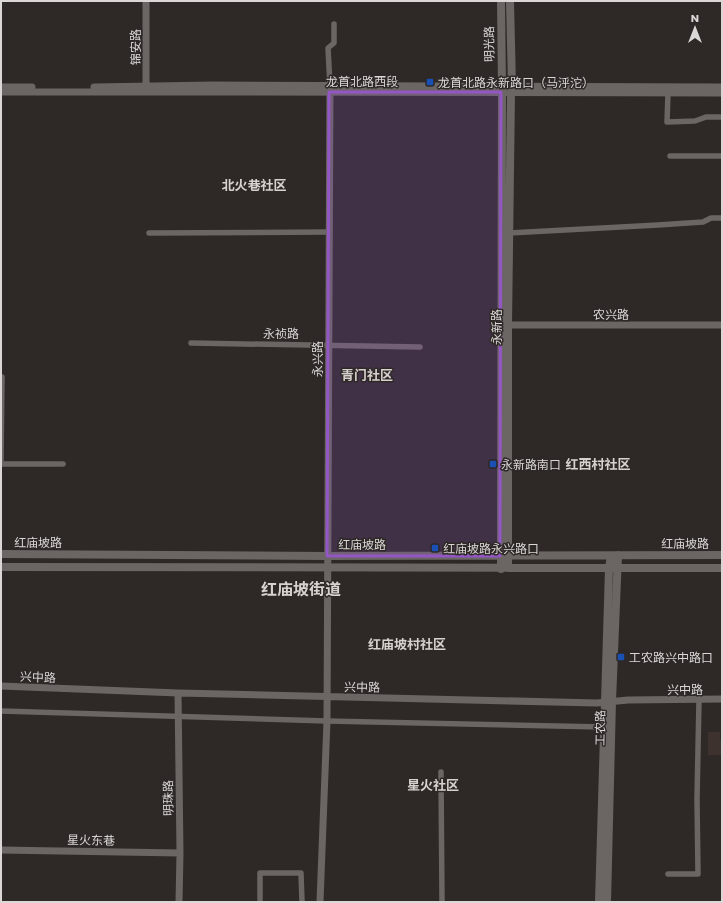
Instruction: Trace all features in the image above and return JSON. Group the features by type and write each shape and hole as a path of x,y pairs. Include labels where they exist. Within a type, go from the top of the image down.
{"main road":[{"name":"明光路","path":"501,1 501,89"},
{"name":"明光路","path":"510,1 511,90"},
{"name":"永新路","path":"501,89 504,325 504,568"},
{"name":"永新路","path":"504,325 509,233 511,90"},
{"name":"红庙坡路","path":"1,554 327,556 722,555"},
{"name":"工农路","path":"608,902 608,702 614,556"},
{"name":"红庙坡路","path":"1,567 722,568"},
{"name":"工农路","path":"600,902 604,727 608,702"}],"street":[{"name":"锦安路","path":"146,1 146,89"},
{"name":"永兴路","path":"320,902 327,721 328,48 334,43 334,24"},
{"name":"龙首北路西段","path":"1,87 146,89 501,89 722,93"},
{"name":"龙首北路西段","path":"511,90 722,87"},
{"name":"龙首北路西段","path":"1,92 146,89"},
{"path":"668,93 667,122 695,121 706,117 722,117"},
{"path":"670,156 722,156"},
{"path":"509,233 703,222 711,218 722,218"},
{"path":"149,233 328,232"},
{"name":"农兴路","path":"504,325 722,325"},
{"name":"永祯路","path":"191,344 328,344 420,347"},
{"path":"2,377 1,464 63,464"},
{"name":"兴中路","path":"1,686 327,698 608,702 628,700 722,699"},
{"name":"明珠路","path":"178,693 180,853 179,902"},
{"path":"668,874 698,874 697,799 700,700"},
{"path":"1,710 327,721 604,727"},
{"path":"441,772 442,902"},
{"name":"星火东巷","path":"1,850 180,853"},
{"path":"260,902 260,873 301,873 302,902"}],"highlighted area":[{"path":"329,92 501,92 500,556 327,556"}],"shaded area":[{"path":"708,732 720,732 720,740 722,740 722,755 708,755"}],"place":[{"name":"龙首北路永新路口（马泘沱）","path":"430,82"},
{"name":"永新路南口","path":"493,464"},
{"name":"红庙坡路永兴路口","path":"435,548"},
{"name":"工农路兴中路口","path":"621,657"}],"district":[{"name":"北火巷社区","path":"254,185"},
{"name":"青门社区","path":"367,375"},
{"name":"红西村社区","path":"598,464"},
{"name":"红庙坡街道","path":"301,589"},
{"name":"红庙坡村社区","path":"407,644"},
{"name":"星火社区","path":"433,785"}]}
